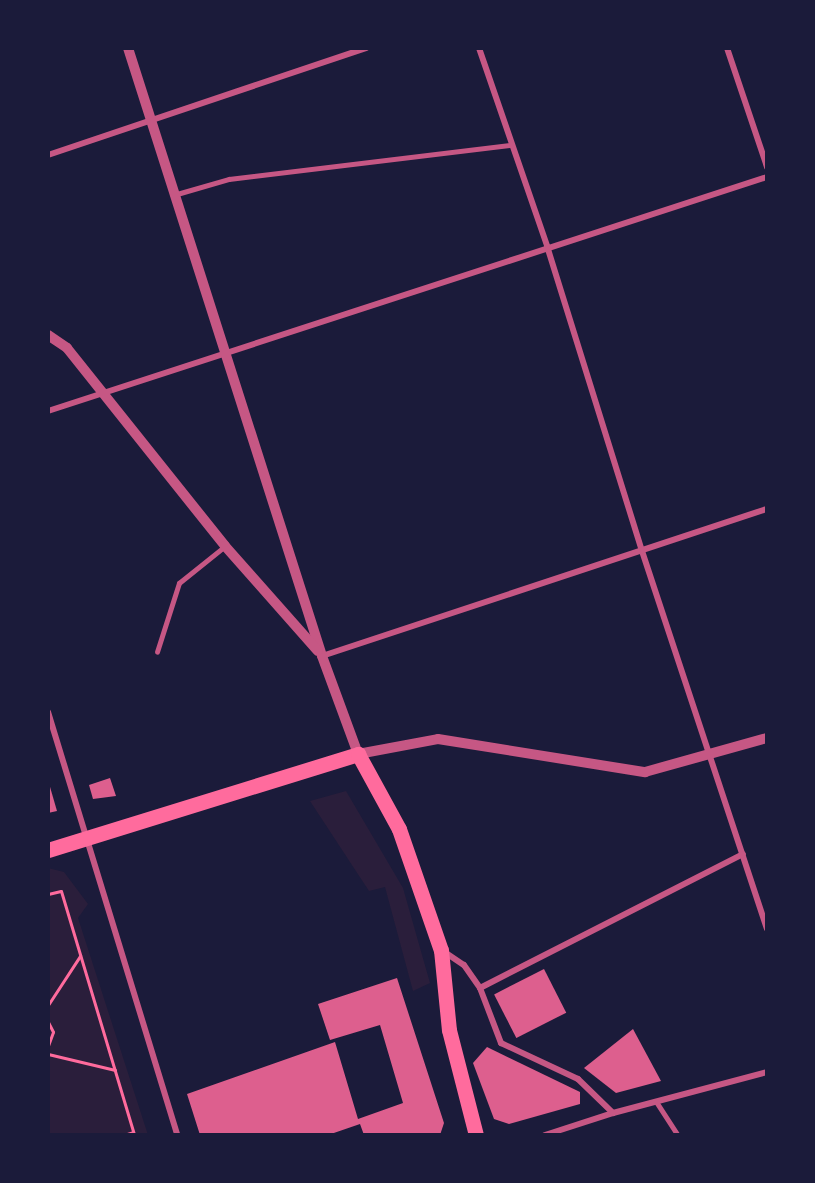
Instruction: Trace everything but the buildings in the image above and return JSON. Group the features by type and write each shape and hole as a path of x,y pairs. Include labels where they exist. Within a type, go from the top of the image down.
{"main road":[{"path":"48,850 358,754 399,829 441,950 449,1030 476,1135"}],"street":[{"path":"129,48 228,351 322,656 358,754 438,739 645,772 767,738"},
{"path":"48,154 366,48"},
{"path":"479,48 547,246 642,551 767,929"},
{"path":"727,48 767,167"},
{"path":"48,411 103,395 228,351 547,246 767,177"},
{"path":"48,335 67,348 225,546 322,656"},
{"path":"322,656 767,509"},
{"path":"48,712 177,1135"},
{"path":"480,988 743,854"},
{"path":"441,950 464,965 480,988 501,1042 578,1079 613,1113"},
{"path":"545,1135 613,1113 767,1072"}],"lane":[{"path":"177,194 229,178 511,145"},
{"path":"157,652 179,583 225,546"},
{"path":"657,1101 678,1135"}],"path":[{"path":"48,894 61,891 134,1133 124,1135"},
{"path":"48,1005 80,956"},
{"path":"48,1022 53,1032 48,1046"},
{"path":"48,1054 115,1070"},
{"path":"48,1059 48,1080"}],"shaded area":[{"path":"346,791 403,888 430,983 413,991 385,887 369,891 310,801"},
{"path":"48,868 64,872 88,904 78,918 148,1135 48,1135"}]}
